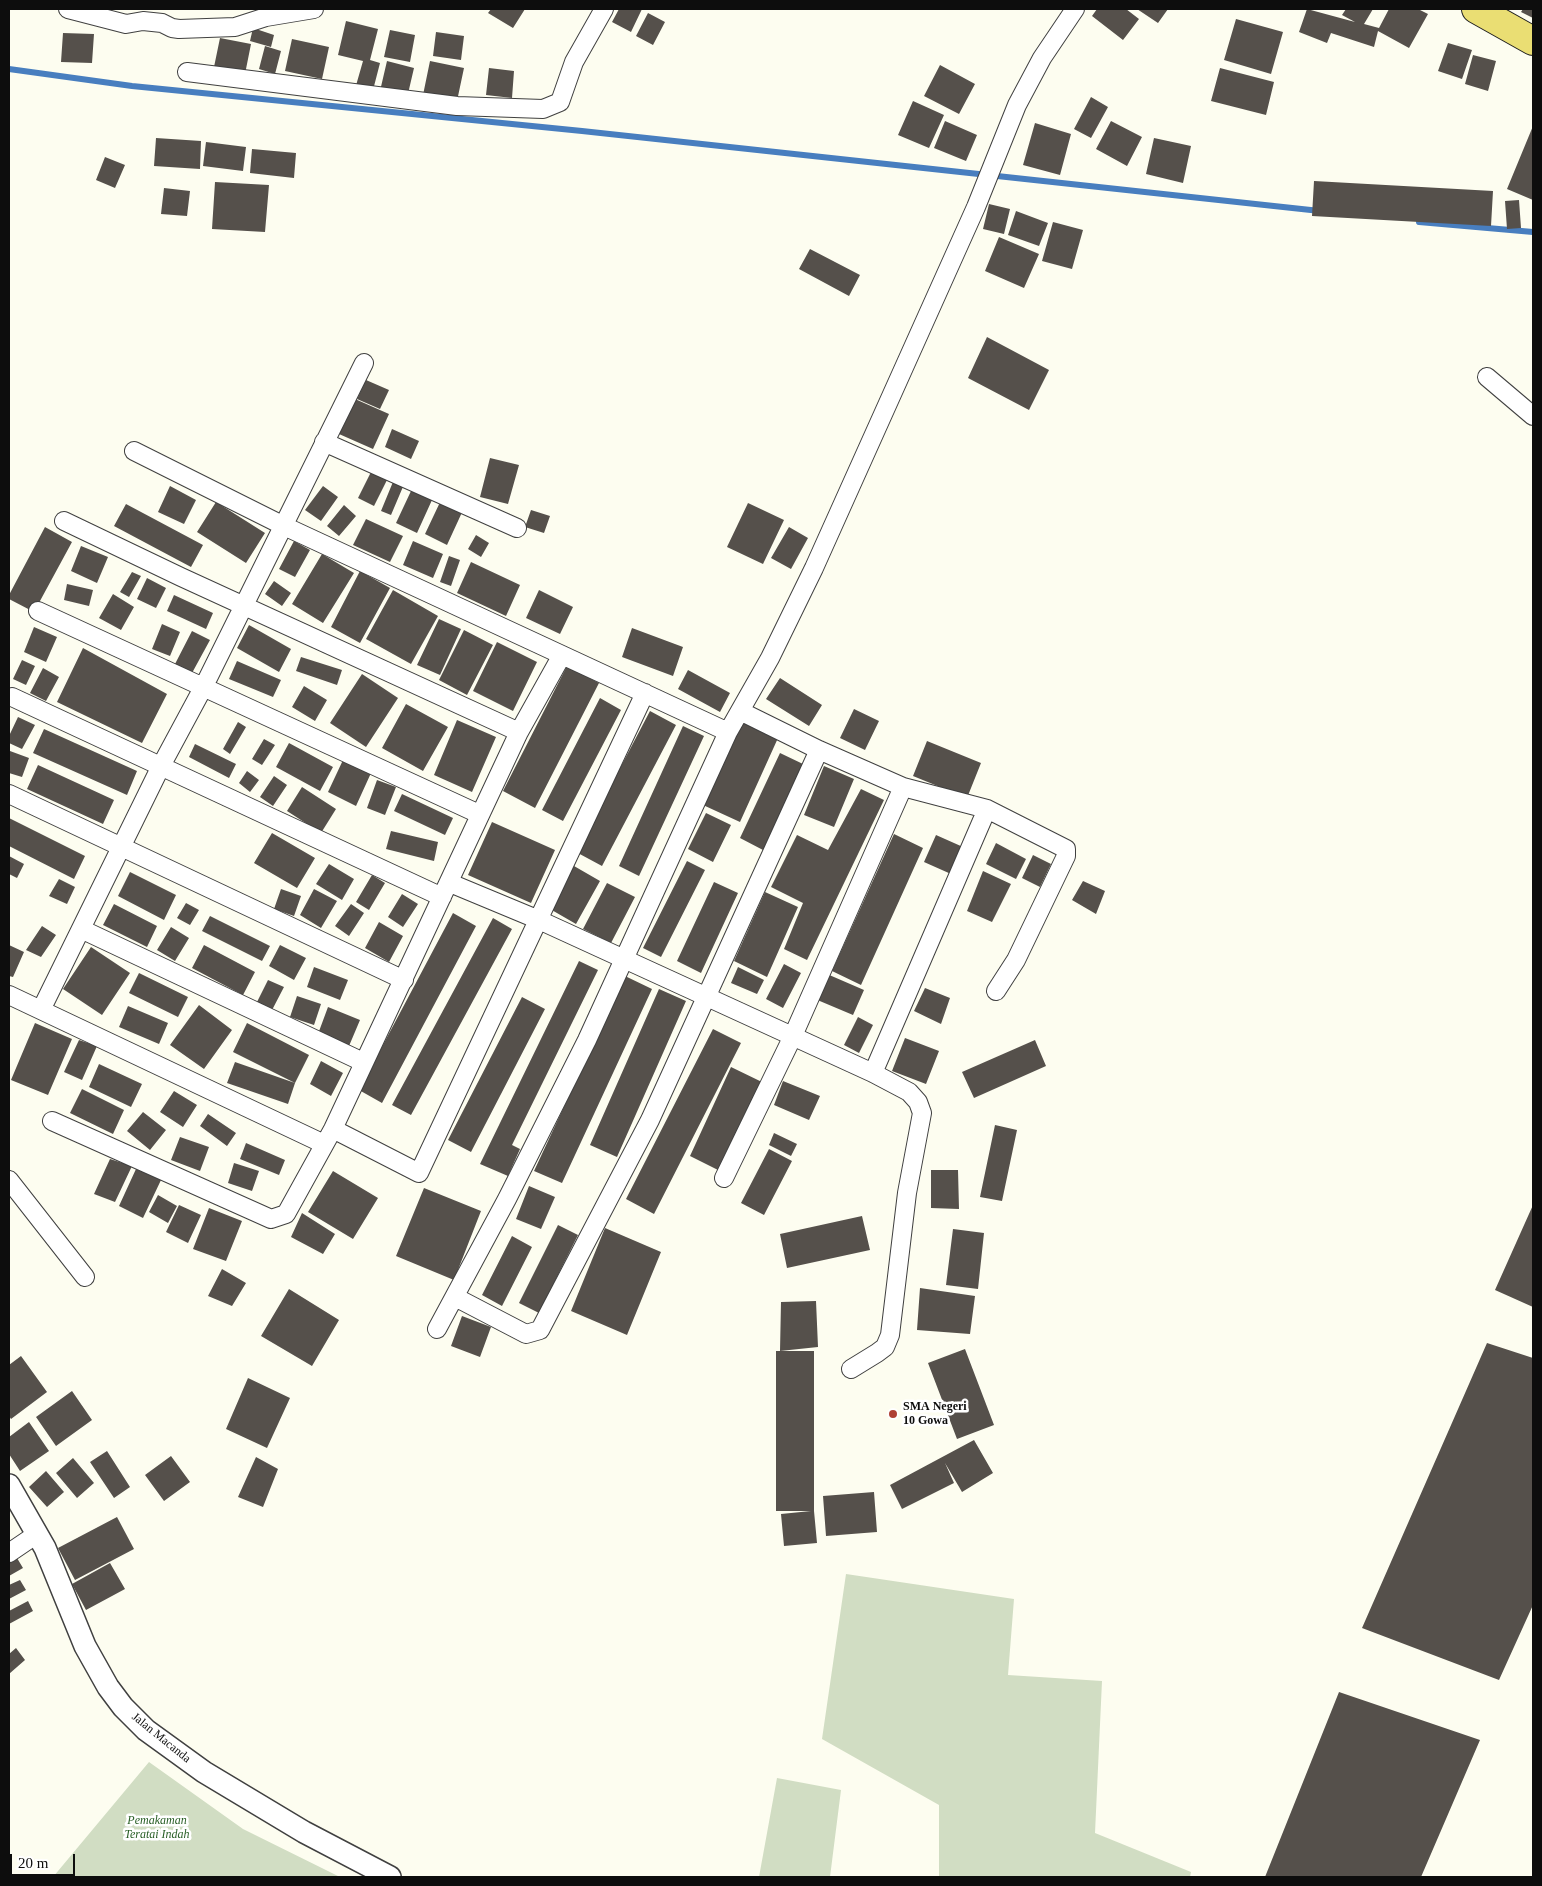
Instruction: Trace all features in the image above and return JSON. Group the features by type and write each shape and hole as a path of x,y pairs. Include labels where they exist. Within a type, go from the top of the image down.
{"main road":[{"path":"1476,9 1533,40"}],"street":[{"path":"68,9 126,24 143,22 162,23 179,29 235,27 266,17 314,9"},
{"path":"187,72 457,106 543,109 560,102 574,62 604,9"},
{"path":"437,1329 507,1199 587,1040 728,732 796,608 1030,82 1042,58 1076,9"},
{"path":"41,1010 161,766 245,606 364,363"},
{"path":"1487,377 1533,416"},
{"path":"324,442 517,528"},
{"path":"134,451 284,526 728,732"},
{"path":"64,521 519,732"},
{"path":"38,612 204,686 479,814"},
{"path":"52,1120 271,1219 279,1218 290,1210 333,1129 519,732 562,655"},
{"path":"333,1129 419,1173 644,693"},
{"path":"12,697 161,766 446,890 539,920 706,995 792,1038 873,1073 910,1092 918,1102 922,1113 908,1193 890,1336 885,1347 851,1369"},
{"path":"740,711 819,750 903,787 987,809 1062,846 1067,852 1016,960 996,991"},
{"path":"455,1297 526,1334 540,1330 650,1120 819,750"},
{"path":"724,1178 792,1038 903,787"},
{"path":"9,794 120,848 404,980"},
{"path":"873,1073 987,809"},
{"path":"81,929 364,1062"},
{"path":"9,996 324,1144"},
{"path":"9,1180 85,1277"},
{"name":"Jalan Macanda","path":"9,1485 37,1534 85,1646 108,1686 129,1713 146,1730 204,1772 304,1832 390,1877"},
{"path":"9,1553 37,1534"}],"green space":[{"path":"846,1574 1014,1599 1008,1675 1102,1681 1095,1833 1191,1872 1190,1877 939,1877 939,1805 822,1739"},
{"name":"Pemakaman Teratai Indah","path":"149,1762 243,1829 340,1877 53,1877"},
{"path":"777,1778 841,1790 830,1877 759,1877"}],"building":[{"path":"491,9 525,9 513,28 488,13"},
{"path":"619,9 642,9 631,32 612,22"},
{"path":"1097,9 1126,9 1139,19 1123,40 1092,16"},
{"path":"1137,9 1168,9 1158,23"},
{"path":"1307,9 1355,22 1342,15 1346,9 1373,9 1364,24 1379,28 1389,9 1418,9 1428,14 1409,48 1378,31 1374,47 1331,33 1327,43 1299,32"},
{"path":"1523,9 1533,9 1533,18 1521,12"},
{"path":"648,13 665,22 653,45 636,36"},
{"path":"1236,19 1283,32 1271,74 1224,60"},
{"path":"346,21 378,29 370,60 380,63 372,94 355,89 363,61 338,55"},
{"path":"253,28 274,35 271,47 250,41"},
{"path":"390,30 415,35 410,62 384,57"},
{"path":"436,32 464,36 461,60 433,56"},
{"path":"63,33 94,34 92,63 61,62"},
{"path":"220,38 251,44 245,74 214,67"},
{"path":"292,39 329,47 322,79 285,71"},
{"path":"1448,43 1472,50 1462,79 1438,71"},
{"path":"265,46 281,51 275,74 259,69"},
{"path":"1473,55 1496,61 1488,91 1465,84"},
{"path":"387,61 414,68 407,98 380,91"},
{"path":"430,61 464,68 457,101 423,95"},
{"path":"940,65 975,84 959,114 924,96"},
{"path":"489,68 514,71 512,98 486,95"},
{"path":"1220,68 1274,82 1266,115 1211,101"},
{"path":"1091,97 1108,107 1091,138 1074,129"},
{"path":"913,101 944,115 929,148 898,135"},
{"path":"945,121 977,135 966,161 934,148"},
{"path":"1111,121 1142,137 1127,166 1096,149"},
{"path":"1035,123 1071,134 1060,175 1023,165"},
{"path":"1533,126 1533,200 1507,189"},
{"path":"156,138 201,141 200,169 154,166"},
{"path":"1154,138 1191,146 1183,183 1146,174"},
{"path":"206,142 246,147 243,171 203,166"},
{"path":"252,149 296,153 294,178 250,173"},
{"path":"105,157 125,165 115,188 96,180"},
{"path":"1314,181 1493,191 1491,226 1312,216"},
{"path":"215,182 269,185 265,232 212,229"},
{"path":"164,188 190,191 187,216 161,214"},
{"path":"1519,200 1521,228 1507,229 1505,201"},
{"path":"989,204 1010,209 1004,234 983,229"},
{"path":"1016,211 1048,223 1039,246 1008,235"},
{"path":"1053,222 1083,230 1072,269 1042,261"},
{"path":"999,237 1039,254 1024,288 985,271"},
{"path":"810,249 860,275 849,296 799,269"},
{"path":"987,337 1049,370 1029,410 968,378"},
{"path":"366,380 389,390 380,409 357,399"},
{"path":"355,399 389,414 373,449 339,434"},
{"path":"392,429 419,441 411,459 385,447"},
{"path":"490,458 519,465 508,504 480,497"},
{"path":"373,468 389,476 374,506 358,498"},
{"path":"395,477 405,482 391,515 381,511"},
{"path":"170,486 196,500 184,524 158,512"},
{"path":"323,486 338,497 321,521 305,510"},
{"path":"411,491 432,500 417,533 396,523"},
{"path":"442,498 464,508 447,545 425,534"},
{"path":"216,502 265,533 246,563 197,532"},
{"path":"748,503 784,520 763,564 727,547"},
{"path":"126,504 203,545 191,567 114,526"},
{"path":"344,505 356,516 339,536 327,526"},
{"path":"531,510 550,516 544,533 525,527"},
{"path":"366,519 403,536 390,562 353,545"},
{"path":"45,527 72,542 34,612 9,599 9,595"},
{"path":"789,527 808,538 791,569 771,558"},
{"path":"476,535 489,543 481,557 468,549"},
{"path":"294,541 310,550 295,577 279,569"},
{"path":"413,541 443,554 433,578 403,565"},
{"path":"81,546 108,557 97,583 71,571"},
{"path":"322,554 354,573 323,623 292,604"},
{"path":"449,556 460,560 451,586 440,582"},
{"path":"471,562 520,585 506,616 457,593"},
{"path":"360,571 390,588 360,643 331,627"},
{"path":"132,572 141,576 129,597 120,592"},
{"path":"147,578 166,588 156,608 137,599"},
{"path":"274,581 291,593 282,606 265,594"},
{"path":"67,584 93,590 89,606 64,600"},
{"path":"393,590 438,616 411,664 366,639"},
{"path":"539,590 573,607 560,634 526,618"},
{"path":"113,594 134,607 121,630 99,618"},
{"path":"174,595 213,613 206,629 167,611"},
{"path":"439,619 461,629 440,675 417,665"},
{"path":"162,624 180,632 170,656 152,649"},
{"path":"249,625 291,649 279,672 237,648"},
{"path":"34,627 57,637 46,662 24,652"},
{"path":"632,628 683,647 673,676 622,657"},
{"path":"464,630 493,645 467,695 439,680"},
{"path":"192,631 210,640 192,673 175,664"},
{"path":"497,642 537,662 513,711 473,691"},
{"path":"83,648 167,694 142,743 57,702"},
{"path":"301,657 342,670 337,685 296,671"},
{"path":"22,660 35,666 26,685 13,679"},
{"path":"237,661 281,680 273,697 229,679"},
{"path":"567,666 599,683 535,808 503,791"},
{"path":"43,668 59,677 46,701 30,693"},
{"path":"688,670 730,693 720,712 678,689"},
{"path":"362,674 398,698 366,747 330,723"},
{"path":"780,678 822,705 809,726 766,699"},
{"path":"304,686 327,700 315,721 292,707"},
{"path":"600,698 621,710 563,821 542,810"},
{"path":"406,704 448,727 423,771 382,748"},
{"path":"854,709 879,721 865,750 840,738"},
{"path":"650,711 676,725 602,866 576,852"},
{"path":"18,717 35,725 22,749 9,743 9,736"},
{"path":"457,720 496,737 472,792 434,775"},
{"path":"741,721 778,738 740,822 703,805"},
{"path":"238,722 246,727 230,754 223,749"},
{"path":"683,726 704,736 639,876 619,866"},
{"path":"44,729 137,771 127,795 33,753"},
{"path":"264,739 275,745 262,765 252,759"},
{"path":"927,741 981,763 967,798 913,776"},
{"path":"289,743 333,767 320,791 276,767"},
{"path":"195,744 236,764 229,778 189,757"},
{"path":"10,751 29,758 22,777 9,773"},
{"path":"780,753 803,764 763,850 740,838"},
{"path":"343,760 371,773 356,806 328,792"},
{"path":"38,765 114,800 103,824 27,789"},
{"path":"824,766 854,779 834,827 804,815"},
{"path":"247,771 259,780 250,792 239,783"},
{"path":"274,776 287,785 273,806 260,797"},
{"path":"377,780 396,787 385,815 367,808"},
{"path":"302,787 336,809 321,833 287,811"},
{"path":"861,789 884,800 807,960 784,949 803,903 771,887 797,835 828,850"},
{"path":"402,794 453,818 445,835 394,811"},
{"path":"706,813 731,825 713,862 688,849"},
{"path":"9,818 85,856 74,879 9,846"},
{"path":"492,822 555,850 531,903 468,875"},
{"path":"391,831 438,842 434,861 386,849"},
{"path":"272,833 315,858 297,888 254,863"},
{"path":"894,834 923,848 861,985 832,971"},
{"path":"936,835 963,847 951,874 924,862"},
{"path":"996,843 1026,859 1016,879 986,864"},
{"path":"1033,855 1051,864 1040,887 1022,878"},
{"path":"9,856 24,864 17,878 9,874"},
{"path":"687,861 705,870 661,957 643,948"},
{"path":"329,864 354,879 342,900 316,884"},
{"path":"574,866 600,881 576,924 550,909"},
{"path":"983,871 1011,884 992,922 967,911"},
{"path":"130,872 176,895 164,920 118,896"},
{"path":"372,875 385,883 369,910 356,902"},
{"path":"59,879 75,887 67,904 49,896"},
{"path":"1083,881 1105,891 1096,914 1072,900"},
{"path":"714,882 738,893 701,973 677,961"},
{"path":"607,883 635,897 611,943 583,929"},
{"path":"281,889 301,896 294,916 274,909"},
{"path":"314,889 337,901 321,928 300,915"},
{"path":"765,892 798,907 767,977 734,961"},
{"path":"402,894 418,904 403,927 388,917"},
{"path":"186,903 199,910 190,925 177,918"},
{"path":"114,904 157,926 147,947 103,925"},
{"path":"351,904 364,913 349,936 335,926"},
{"path":"453,913 476,926 382,1103 359,1090"},
{"path":"210,916 270,946 262,961 202,931"},
{"path":"493,918 512,929 411,1115 392,1105"},
{"path":"379,922 403,936 389,962 365,948"},
{"path":"42,926 56,935 41,957 26,950"},
{"path":"171,927 189,938 175,961 157,950"},
{"path":"9,945 24,952 13,977 9,976"},
{"path":"204,945 255,972 243,995 192,968"},
{"path":"280,945 306,958 294,980 269,966"},
{"path":"91,947 130,973 102,1015 63,989"},
{"path":"579,961 598,970 512,1145 520,1149 508,1176 480,1164"},
{"path":"784,964 801,973 783,1008 766,999"},
{"path":"314,967 348,980 340,1000 307,987"},
{"path":"738,967 764,980 757,994 731,983"},
{"path":"139,973 188,997 178,1017 129,993"},
{"path":"827,974 864,990 853,1015 815,999"},
{"path":"625,976 652,989 562,1183 534,1171"},
{"path":"268,980 284,987 271,1012 256,1004"},
{"path":"925,988 950,998 941,1024 914,1011"},
{"path":"659,989 686,1001 617,1157 590,1145"},
{"path":"297,996 321,1004 314,1025 290,1017"},
{"path":"522,997 545,1009 471,1152 448,1140"},
{"path":"199,1005 232,1030 204,1069 170,1045"},
{"path":"128,1006 168,1023 159,1044 119,1027"},
{"path":"328,1007 360,1020 349,1046 318,1034"},
{"path":"858,1017 873,1025 859,1053 844,1045"},
{"path":"35,1023 72,1039 48,1095 11,1080"},
{"path":"247,1023 309,1055 295,1083 233,1052"},
{"path":"713,1029 741,1043 654,1214 626,1199"},
{"path":"905,1038 939,1051 926,1084 892,1071"},
{"path":"79,1040 97,1046 82,1080 64,1072"},
{"path":"1035,1040 1046,1066 974,1098 962,1072"},
{"path":"321,1061 343,1073 331,1096 310,1084"},
{"path":"235,1062 295,1083 288,1104 227,1083"},
{"path":"99,1064 142,1084 131,1107 89,1087"},
{"path":"731,1067 764,1083 722,1172 690,1156"},
{"path":"783,1081 820,1096 809,1120 774,1105"},
{"path":"82,1089 124,1110 113,1134 70,1113"},
{"path":"174,1091 197,1105 183,1127 160,1112"},
{"path":"143,1112 166,1130 150,1150 127,1131"},
{"path":"208,1114 236,1133 227,1146 200,1126"},
{"path":"995,1125 1017,1130 1002,1201 980,1197"},
{"path":"774,1133 797,1144 791,1156 769,1145"},
{"path":"180,1137 209,1147 200,1171 171,1160"},
{"path":"246,1143 285,1160 279,1175 240,1159"},
{"path":"769,1149 792,1161 764,1215 741,1203"},
{"path":"110,1159 132,1166 115,1202 94,1194"},
{"path":"234,1163 259,1171 252,1191 228,1183"},
{"path":"136,1169 161,1180 143,1218 119,1206"},
{"path":"931,1170 958,1170 959,1209 931,1208"},
{"path":"333,1171 378,1198 353,1239 308,1212"},
{"path":"529,1186 555,1197 541,1229 516,1219"},
{"path":"424,1188 481,1211 454,1280 396,1256"},
{"path":"158,1195 177,1206 168,1223 149,1212"},
{"path":"179,1205 201,1215 188,1243 166,1232"},
{"path":"1533,1205 1533,1307 1495,1290"},
{"path":"209,1208 242,1221 226,1261 193,1249"},
{"path":"302,1213 335,1234 323,1254 291,1237"},
{"path":"862,1216 870,1250 787,1268 780,1234"},
{"path":"558,1225 578,1235 539,1313 519,1303"},
{"path":"605,1228 661,1252 627,1335 571,1311"},
{"path":"953,1229 984,1233 978,1289 946,1285"},
{"path":"512,1236 532,1247 502,1306 482,1295"},
{"path":"222,1269 246,1283 232,1306 208,1296"},
{"path":"920,1288 975,1296 970,1334 917,1330"},
{"path":"289,1289 339,1320 312,1366 261,1336"},
{"path":"816,1301 818,1347 780,1351 781,1302"},
{"path":"462,1316 491,1327 480,1357 451,1346"},
{"path":"1487,1343 1533,1358 1533,1605 1499,1680 1362,1628"},
{"path":"965,1349 994,1425 957,1439 928,1363"},
{"path":"776,1351 814,1351 814,1511 817,1543 784,1546 781,1514 811,1511 776,1511"},
{"path":"21,1356 47,1392 11,1419 9,1416 9,1365"},
{"path":"248,1378 290,1398 267,1448 226,1429"},
{"path":"72,1391 92,1420 56,1446 36,1417"},
{"path":"29,1422 49,1451 20,1471 9,1454 9,1437"},
{"path":"974,1440 993,1473 962,1492 945,1463 954,1483 902,1509 890,1485"},
{"path":"107,1451 130,1487 114,1498 90,1462"},
{"path":"171,1456 190,1482 164,1501 145,1475"},
{"path":"256,1457 278,1469 263,1507 238,1497"},
{"path":"73,1458 94,1483 77,1498 56,1473"},
{"path":"46,1471 64,1492 47,1507 29,1487"},
{"path":"874,1492 877,1532 826,1536 823,1496"},
{"path":"117,1517 134,1549 75,1580 58,1548"},
{"path":"17,1558 23,1568 9,1576 9,1562"},
{"path":"110,1563 125,1589 86,1610 72,1584"},
{"path":"20,1580 26,1590 9,1599 9,1585"},
{"path":"28,1601 33,1611 9,1624 9,1611"},
{"path":"16,1648 25,1660 9,1674 9,1654"},
{"path":"1339,1692 1480,1740 1421,1877 1265,1877"}],"waterway":[{"path":"9,69 132,86 582,131 1320,211"},
{"path":"1419,222 1533,232"}],"place":[{"name":"SMA Negeri 10 Gowa","path":"893,1414"}]}
